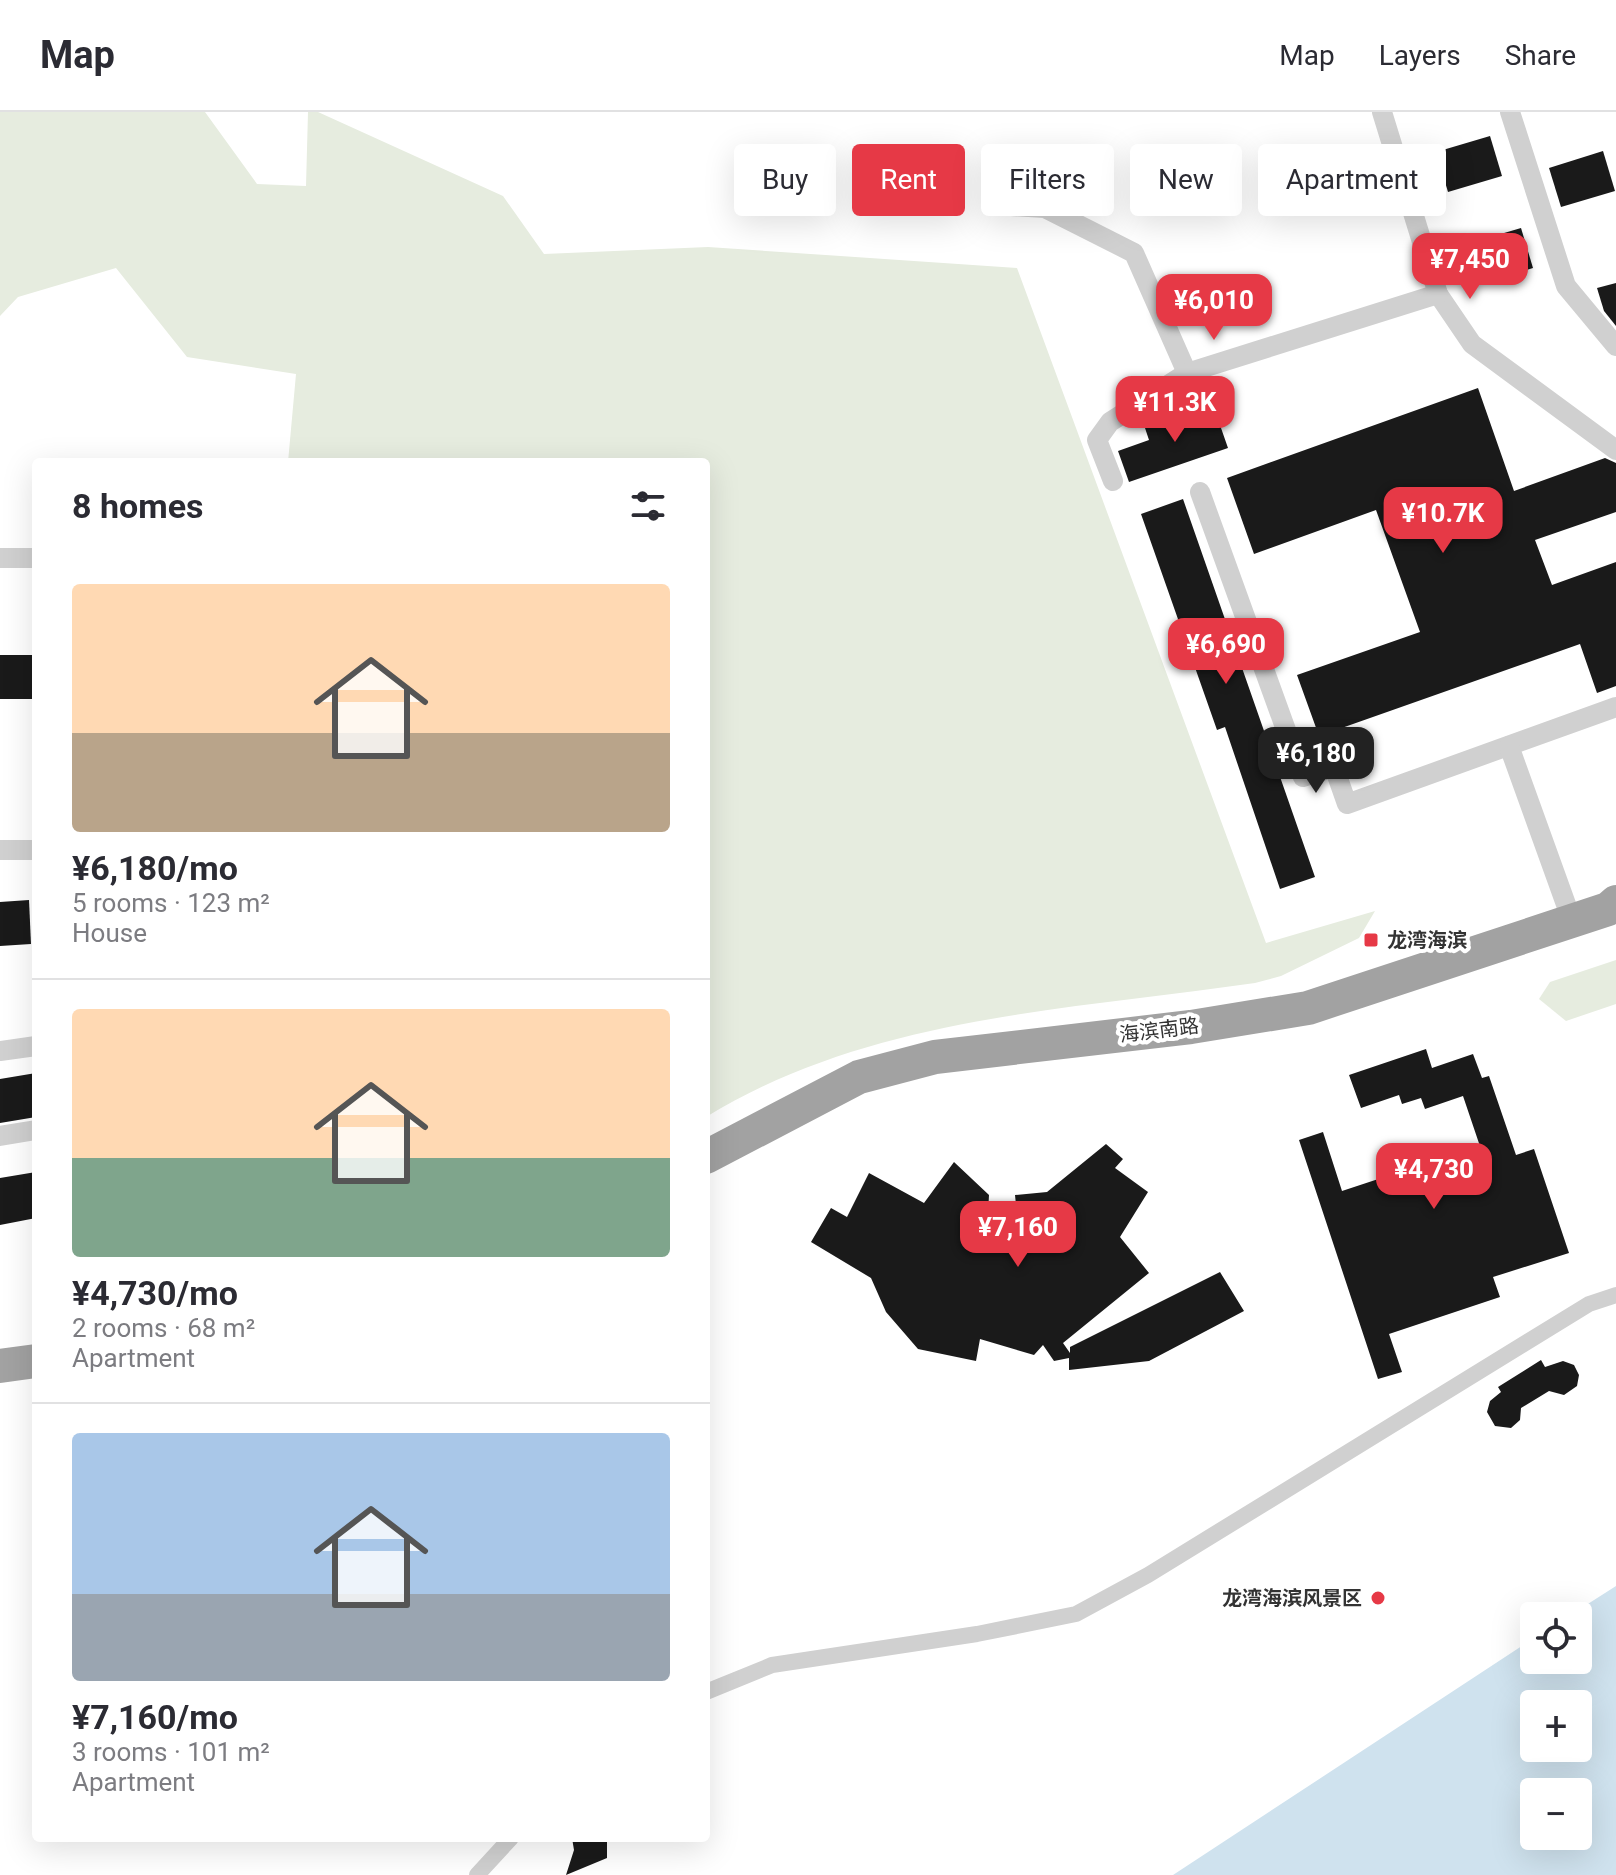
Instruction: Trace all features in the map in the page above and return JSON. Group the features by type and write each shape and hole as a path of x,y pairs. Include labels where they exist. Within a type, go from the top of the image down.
{"highway":[{"name":"海滨南路","path":"710,1155 859,1077 935,1057 1191,1027 1308,1008 1614,907"},
{"name":"海滨南路","path":"710,1176 853,1104 938,1075 1312,1028 1614,907"},
{"path":"0,1346 32,1341"},
{"path":"0,1366 32,1362"}],"street":[{"path":"1382,112 1438,294 1472,344 1616,450"},
{"path":"1510,112 1566,286 1616,346"},
{"path":"1061,216 1134,253 1187,373"},
{"path":"1113,481 1097,440 1110,422 1187,373 1438,294"},
{"path":"1200,492 1303,777 1334,767 1347,804 1616,707"},
{"path":"0,558 32,558"},
{"path":"1509,746 1572,921"},
{"path":"0,850 32,850"},
{"path":"0,1051 32,1047"},
{"path":"0,1136 32,1131"},
{"path":"710,1690 772,1665 977,1634 1076,1614 1148,1575 1589,1304 1616,1295"},
{"path":"477,1875 507,1842"}],"shaded area":[{"path":"0,112 205,112 257,184 306,186 308,112 318,112 503,196 544,254 708,247 1017,268 1266,943 1375,911 1359,938 1281,976 1255,983 973,1022 903,1037 835,1057 769,1083 710,1115 710,458 288,458 296,374 187,357 116,268 18,297 0,316"},
{"path":"1616,960 1616,1004 1566,1021 1539,999 1550,982"}],"water":[{"path":"1616,1586 1616,1875 1173,1875 1520,1647 1520,1674 1592,1674 1591,1602"}],"building":[{"path":"1490,136 1502,176 1448,192 1446,149"},
{"path":"1603,151 1615,191 1561,207 1549,168"},
{"path":"1521,228 1533,268 1479,284 1467,244"},
{"path":"1616,283 1616,326 1604,311 1597,288"},
{"path":"1478,388 1514,491 1605,458 1616,463 1616,512 1535,540 1552,585 1616,562 1616,686 1597,693 1580,644 1319,736 1297,675 1420,632 1376,510 1254,554 1227,478"},
{"path":"1213,405 1228,448 1129,482 1118,451 1149,440 1145,428"},
{"path":"1183,499 1315,877 1280,889 1225,727 1217,730 1141,514"},
{"path":"0,655 32,655 32,699 0,699"},
{"path":"29,900 31,944 0,946 0,902"},
{"path":"1426,1049 1432,1068 1473,1054 1482,1078 1489,1076 1516,1155 1534,1149 1569,1253 1493,1277 1500,1297 1389,1334 1402,1372 1378,1379 1299,1140 1323,1132 1342,1191 1454,1154 1460,1173 1486,1164 1463,1096 1425,1109 1421,1098 1402,1104 1399,1095 1361,1108 1349,1075"},
{"path":"32,1074 32,1118 0,1123 0,1079"},
{"path":"1106,1144 1123,1159 1115,1168 1148,1192 1120,1237 1149,1273 1063,1343 1070,1353 1070,1347 1220,1272 1244,1311 1149,1361 1069,1370 1069,1358 1054,1361 1043,1345 1034,1355 980,1339 976,1361 918,1349 886,1312 871,1278 811,1242 831,1208 847,1217 869,1173 924,1203 954,1162 989,1195 986,1248 1020,1245 1015,1195 1047,1192"},
{"path":"32,1173 32,1219 0,1225 0,1178"},
{"path":"1541,1360 1545,1367 1563,1361 1574,1365 1579,1375 1577,1386 1564,1395 1549,1391 1521,1408 1520,1420 1511,1428 1495,1426 1487,1412 1490,1401 1501,1392 1498,1387"},
{"path":"573,1842 607,1842 607,1858 566,1875 574,1850"}],"place":[{"name":"龙湾海滨","path":"1371,940"},
{"name":"龙湾海滨风景区","path":"1378,1598"}]}
